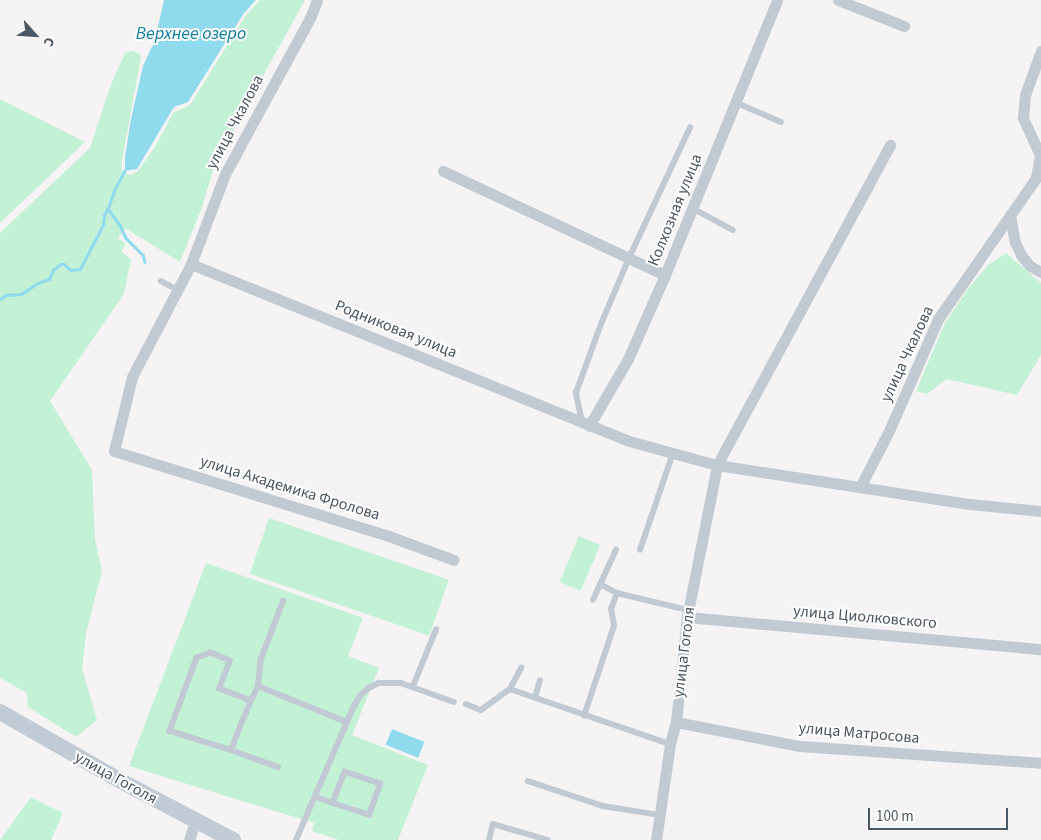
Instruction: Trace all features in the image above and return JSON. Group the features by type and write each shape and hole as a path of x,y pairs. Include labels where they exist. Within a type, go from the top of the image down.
{"main road":[{"name":"улица Гоголя","path":"0,712 195,821 233,840"}],"street":[{"name":"улица Чкалова","path":"114,451 132,377 191,264 225,174 310,18 317,0"},
{"name":"Колхозная улица","path":"586,424 628,359 694,209 777,0"},
{"path":"838,0 904,26"},
{"name":"улица Чкалова","path":"860,487 888,433 938,319 1036,178 1040,155 1023,118 1025,95 1041,51"},
{"path":"890,145 717,465 970,504 1041,511"},
{"path":"443,171 665,275"},
{"path":"1010,216 1015,242 1021,255 1030,266 1041,272"},
{"name":"Родниковая улица","path":"191,264 629,441 717,465"},
{"name":"улица Академика Фролова","path":"114,451 386,535 454,560"},
{"name":"улица Гоголя","path":"656,840 670,744 676,722 688,614 717,465"},
{"name":"улица Циолковского","path":"688,614 1041,649"},
{"name":"улица Матросова","path":"676,722 800,746 1041,763"},
{"path":"189,840 195,821"}],"lane":[{"path":"735,102 781,122"},
{"path":"586,424 576,393 601,324 629,258 690,128"},
{"path":"694,209 733,230"},
{"path":"161,281 178,290"},
{"path":"640,550 673,453"},
{"path":"593,600 616,550"},
{"path":"600,584 617,593 688,614"},
{"path":"584,716 614,626 611,608 617,593"},
{"path":"231,750 258,686 262,659 284,601"},
{"path":"413,686 436,630"},
{"path":"252,701 219,689 230,661 211,653 198,658 170,731 231,750 278,768"},
{"path":"466,704 481,710 510,689 521,668"},
{"path":"296,840 347,722 360,696 369,688 390,681 413,686 454,702"},
{"path":"535,698 540,681"},
{"path":"258,686 347,722"},
{"path":"510,689 670,744"},
{"path":"316,797 333,803 369,815 380,784 344,772 333,803"},
{"path":"528,781 603,806 660,815"},
{"path":"489,840 493,824 548,840"}],"green space":[{"path":"260,0 305,0 216,161 201,210 180,262 125,228 118,238 126,244 121,251 131,259 124,294 50,401 92,470 95,539 102,571 86,634 82,668 97,720 76,737 28,707 27,693 0,678 0,233 90,148 110,87 125,53 132,51 139,53 141,57 121,166 123,172 131,175 138,171 155,147 173,113 190,105 246,15"},
{"path":"0,99 85,142 0,223"},
{"path":"1006,253 1041,283 1041,355 1017,395 947,379 927,394 916,391 944,325 967,290 988,265"},
{"path":"269,518 449,580 429,636 250,574"},
{"path":"579,536 600,545 581,591 559,582"},
{"path":"206,563 363,618 348,656 379,668 352,735 428,765 398,840 339,840 312,831 314,823 129,766"},
{"path":"31,797 63,813 51,840 0,840"}],"water":[{"name":"Верхнее озеро","path":"164,0 256,0 244,13 188,102 174,107 137,169 125,171 125,157 131,119 143,66 155,40"},
{"path":"392,729 424,742 418,758 386,745"}],"waterway":[{"path":"125,171 108,209 120,225 126,238 143,255 145,262"},
{"path":"0,299 6,295 21,294 38,283 49,279 53,270 61,264 64,264 71,270 80,269 103,225 104,215 108,208"}]}
